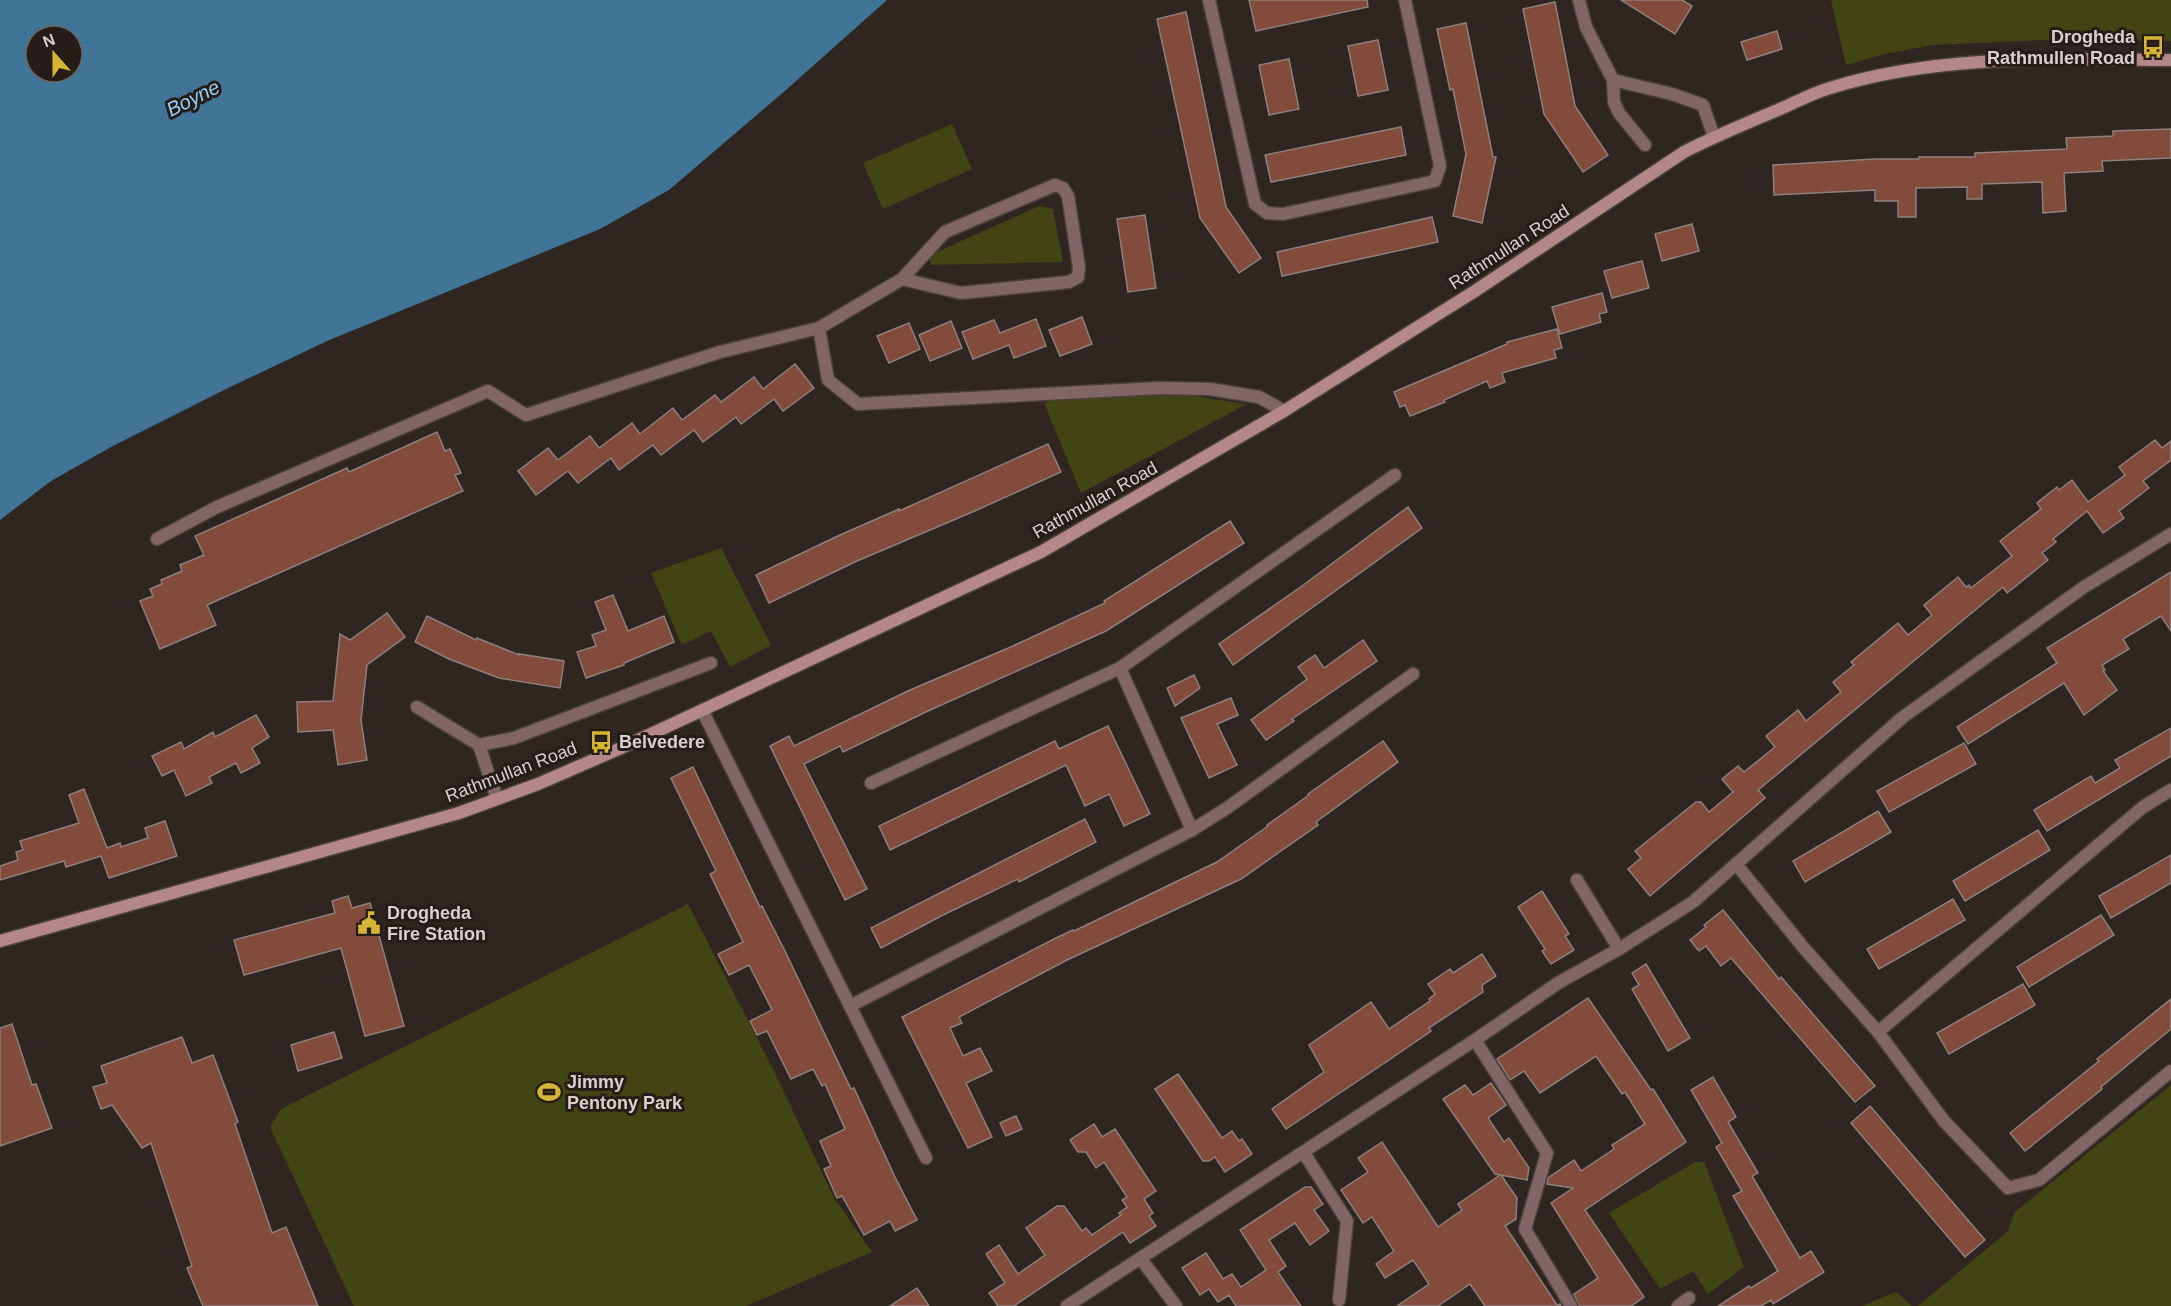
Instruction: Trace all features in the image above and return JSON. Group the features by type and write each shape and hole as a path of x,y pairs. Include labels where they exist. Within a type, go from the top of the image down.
{"street":[{"path":"1209,0 1256,204 1267,213 1283,214 1435,181 1440,166 1405,0"},
{"path":"1580,0 1586,27 1613,80 1614,102 1618,113 1645,146"},
{"name":"Rathmullan Road","path":"0,941 459,813 538,784 621,748 1041,552 1284,411 1475,291 1684,152 1713,137 1829,88 1893,73 1968,62 2063,59 2171,60"},
{"path":"1613,80 1672,94 1703,105 1713,137"},
{"path":"157,539 217,507 488,391 526,415 720,352 819,328 902,279 945,232 1055,185 1063,188 1068,196 1079,267 1078,277 1069,282 961,293 902,279"},
{"path":"819,328 828,380 858,404 1159,388 1210,389 1259,397 1284,411"},
{"path":"871,783 1120,668 1395,475"},
{"path":"1067,1306 1304,1153 1558,983 1619,949 1693,902 1903,717 2084,587 2171,534"},
{"path":"479,745 514,738 711,663"},
{"path":"1120,668 1192,830"},
{"path":"850,1006 1192,830 1227,808 1413,674"},
{"path":"417,707 479,745 497,799"},
{"path":"702,710 926,1158"},
{"path":"1878,1032 2143,807 2171,790"},
{"path":"1736,864 1878,1032 1944,1121 2007,1188 2039,1180 2171,1071"},
{"path":"1577,880 1619,949"},
{"path":"1475,1040 1547,1153 1525,1229 1571,1306"},
{"path":"1304,1153 1347,1221 1339,1300"},
{"path":"1141,1259 1176,1306"},
{"path":"1678,1306 1689,1298"}],"shaded area":[{"path":"1831,0 2171,0 2171,41 2043,40 1932,45 1885,54 1846,65"},
{"path":"952,124 972,169 883,209 863,163"},
{"path":"1039,206 1053,209 1063,262 932,265 929,260 935,253"},
{"path":"1127,396 1193,396 1247,404 1081,493 1044,403"},
{"path":"721,548 771,645 730,667 711,631 682,645 651,573"},
{"name":"Jimmy Pentony Park","path":"688,904 776,1075 834,1198 872,1252 746,1306 354,1306 270,1127 281,1109"},
{"path":"2171,1085 2171,1306 1918,1306 2007,1232 2015,1212"},
{"path":"1695,1162 1704,1162 1744,1267 1708,1294 1693,1271 1660,1289 1609,1213"},
{"path":"1896,1292 1912,1306 1862,1306"}],"water":[{"name":"Boyne","path":"0,0 887,0 669,190 600,229 327,341 111,447 51,481 0,520"}],"building":[{"path":"1249,0 1367,0 1368,7 1256,31"},
{"path":"1621,0 1682,0 1692,6 1675,34"},
{"path":"1555,2 1575,106 1608,155 1583,172 1544,114 1523,9"},
{"path":"1186,12 1226,207 1261,258 1239,273 1200,218 1157,19"},
{"path":"1466,23 1493,157 1496,157 1482,223 1453,216 1466,154 1453,89 1450,90 1437,29"},
{"path":"1777,31 1782,49 1747,60 1741,42"},
{"path":"1378,40 1388,90 1358,96 1348,46"},
{"path":"1289,59 1299,109 1269,115 1259,65"},
{"path":"1401,127 1406,155 1271,182 1265,155"},
{"path":"2171,129 2171,158 2102,161 2103,171 2064,173 2066,211 2043,213 2042,182 1982,184 1982,199 1967,199 1967,187 1916,188 1916,217 1898,217 1898,201 1875,201 1875,190 1774,195 1773,165 1875,159 1919,159 1919,157 1975,157 1975,153 2067,149 2066,138 2113,136 2113,131"},
{"path":"1145,215 1156,288 1128,292 1117,219"},
{"path":"1432,217 1438,242 1282,276 1277,252"},
{"path":"1692,224 1699,251 1662,261 1655,234"},
{"path":"1642,261 1649,288 1612,298 1604,271"},
{"path":"1602,293 1607,312 1599,314 1601,322 1560,334 1552,307"},
{"path":"1082,317 1092,344 1060,356 1049,330"},
{"path":"1036,319 1046,346 1014,358 1009,345 973,359 962,332 994,320 1000,333"},
{"path":"951,321 962,348 930,361 919,335"},
{"path":"909,323 920,349 889,363 877,336"},
{"path":"1557,329 1562,348 1554,350 1556,358 1502,373 1505,382 1490,388 1487,381 1410,416 1405,405 1400,407 1394,392 1507,344 1507,342"},
{"path":"795,364 814,388 783,411 774,399 741,424 736,417 703,442 694,430 661,455 653,445 619,470 611,458 578,483 568,471 536,495 518,471 548,448 558,460 590,436 599,448 632,423 640,434 673,408 682,420 715,395 721,402 754,377 763,389"},
{"path":"437,432 445,451 450,449 461,473 455,475 463,491 207,605 216,625 160,649 140,601 153,596 150,589 162,584 161,580 182,571 180,565 204,555 195,536 347,468 349,472"},
{"path":"2155,440 2162,448 2171,441 2171,460 2143,481 2149,488 2119,511 2124,518 2103,533 2087,511 2053,539 2056,542 2042,553 2048,560 2007,593 2003,587 1758,790 1765,798 1650,896 1628,869 1641,858 1635,851 1696,802 1701,802 1709,812 1733,792 1722,779 1738,766 1744,772 1775,747 1766,736 1798,710 1806,721 1841,692 1833,682 1854,665 1851,662 1898,623 1908,635 1932,615 1924,605 1958,577 1966,587 1969,585 1971,588 2012,556 2000,541 2041,509 2037,503 2057,487 2059,490 2072,480 2088,502 2125,475 2119,467"},
{"path":"1048,444 1061,472 857,561 769,603 756,575 840,535"},
{"path":"1408,507 1422,528 1233,665 1219,644"},
{"path":"1230,521 1244,543 1106,631 843,752 840,746 804,764 867,889 845,900 770,746 789,736 794,746 910,690 1105,603 1104,601"},
{"path":"2171,572 2171,631 2161,616 2123,639 2129,649 2102,665 2105,670 2103,671 2117,690 2084,715 2064,683 1968,744 1957,727 2057,663 2047,648"},
{"path":"613,595 628,631 664,616 674,642 624,663 624,665 586,678 577,652 596,646 592,635 606,630 595,602"},
{"path":"387,613 405,637 367,665 361,720 367,760 338,765 333,730 298,732 297,702 333,701 340,634 350,640"},
{"path":"427,616 476,640 477,638 519,655 564,661 560,688 499,678 449,659 415,642"},
{"path":"1363,640 1377,661 1292,719 1294,721 1266,740 1251,720 1307,679 1298,667 1315,655 1324,668"},
{"path":"1194,675 1200,688 1175,706 1167,688"},
{"path":"1231,698 1238,715 1217,724 1237,765 1209,778 1181,718"},
{"path":"256,715 269,737 252,748 260,763 241,773 236,763 209,777 212,783 186,796 174,770 162,776 152,756 181,742 184,749 213,732 215,737"},
{"path":"1108,726 1150,814 1124,826 1109,794 1085,806 1066,765 890,850 879,826 1055,741 1059,749"},
{"path":"2171,728 2171,756 2047,831 2034,810 2091,776 2095,783 2120,768 2115,760"},
{"path":"1383,741 1398,762 1316,822 1318,825 1241,879 1067,960 959,1017 962,1023 950,1028 963,1056 980,1048 992,1071 966,1083 992,1137 968,1148 902,1017 1056,938 1217,862"},
{"path":"1964,743 1976,764 1889,812 1877,791"},
{"path":"693,767 851,1089 854,1088 917,1220 895,1231 890,1221 864,1235 842,1196 837,1198 824,1169 831,1166 820,1141 845,1129 825,1084 822,1086 813,1069 791,1079 767,1031 757,1035 750,1021 772,1010 749,965 729,975 718,954 743,942 710,874 716,871 671,778"},
{"path":"84,789 107,848 120,843 121,847 148,838 145,828 165,821 177,856 109,878 101,856 66,867 64,861 0,880 0,866 18,860 16,852 23,850 20,841 79,823 69,795"},
{"path":"1878,811 1891,832 1805,882 1793,861"},
{"path":"1085,819 1096,842 1019,882 1018,879 943,915 881,948 871,928"},
{"path":"2038,830 2050,850 1965,901 1953,881"},
{"path":"2171,855 2171,883 2111,918 2099,896"},
{"path":"1542,891 1569,934 1565,936 1574,950 1551,964 1542,951 1545,949 1518,907"},
{"path":"348,896 352,908 370,903 404,1026 365,1036 341,948 244,975 234,940 335,913 332,901"},
{"path":"1953,899 1965,920 1879,969 1867,949"},
{"path":"1723,910 1779,979 1781,977 1875,1086 1855,1102 1731,958 1721,966 1706,946 1699,951 1690,940"},
{"path":"2101,915 2114,935 2029,987 2017,967"},
{"path":"1482,954 1496,976 1482,985 1483,992 1429,1028 1431,1031 1286,1129 1272,1109 1324,1072 1309,1045 1371,1002 1389,1029 1430,1001 1429,999 1435,994 1428,984 1450,969 1453,973"},
{"path":"1646,964 1690,1038 1668,1051 1632,989 1639,985 1632,973"},
{"path":"2023,984 2035,1005 1949,1054 1937,1033"},
{"path":"1588,998 1651,1090 1653,1089 1686,1142 1585,1210 1644,1297 1631,1306 1579,1306 1574,1294 1598,1278 1551,1203 1573,1188 1547,1184 1548,1178 1574,1160 1581,1171 1614,1149 1612,1145 1645,1124 1625,1092 1622,1094 1596,1056 1540,1093 1524,1071 1510,1080 1497,1059"},
{"path":"2171,999 2171,1029 2025,1151 2010,1133"},
{"path":"12,1024 32,1085 36,1084 52,1128 0,1146 0,1028"},
{"path":"334,1032 342,1058 298,1071 291,1045"},
{"path":"182,1037 192,1063 213,1055 238,1122 235,1124 272,1233 286,1227 318,1306 203,1306 187,1268 192,1266 151,1143 142,1148 112,1105 101,1109 93,1087 107,1083 101,1066"},
{"path":"1178,1074 1222,1138 1232,1131 1239,1141 1242,1139 1252,1154 1225,1172 1215,1157 1209,1161 1203,1161 1155,1089"},
{"path":"1713,1077 1736,1117 1728,1122 1758,1173 1752,1176 1800,1258 1811,1251 1824,1272 1773,1304 1771,1300 1761,1306 1718,1306 1778,1271 1733,1196 1742,1191 1716,1147 1722,1143 1691,1090"},
{"path":"1491,1083 1506,1105 1488,1118 1504,1142 1509,1138 1529,1168 1527,1180 1501,1175 1517,1198 1516,1219 1505,1226 1557,1305 1561,1306 1485,1306 1470,1284 1438,1306 1397,1306 1429,1284 1413,1260 1385,1278 1376,1264 1394,1251 1372,1217 1363,1223 1341,1190 1368,1172 1358,1158 1382,1142 1438,1227 1462,1210 1458,1204 1500,1175 1495,1174 1443,1099 1465,1085 1473,1095"},
{"path":"1870,1106 1985,1240 1965,1257 1851,1123"},
{"path":"1016,1116 1022,1129 1006,1136 1000,1123"},
{"path":"1094,1124 1102,1137 1115,1129 1156,1191 1144,1199 1153,1213 1149,1216 1156,1226 1130,1243 1123,1232 1014,1306 998,1306 989,1293 1005,1283 986,1254 999,1245 1018,1274 1045,1255 1026,1228 1057,1206 1064,1206 1082,1231 1086,1228 1092,1235 1121,1215 1119,1213 1127,1207 1122,1200 1127,1197 1104,1162 1096,1168 1086,1152 1078,1152 1070,1140"},
{"path":"1305,1187 1311,1187 1323,1204 1314,1210 1329,1231 1310,1245 1295,1223 1269,1240 1286,1266 1278,1272 1301,1306 1236,1306 1229,1295 1218,1302 1209,1289 1200,1295 1182,1268 1206,1253 1223,1279 1232,1274 1241,1287 1266,1270 1240,1230"},
{"path":"917,1288 929,1306 890,1306"}],"place":[{"name":"Drogheda Rathmullen Road","path":"2153,47"},
{"name":"Belvedere","path":"601,742"},
{"name":"Drogheda Fire Station","path":"369,923"},
{"name":"Jimmy Pentony Park","path":"549,1092"}]}
